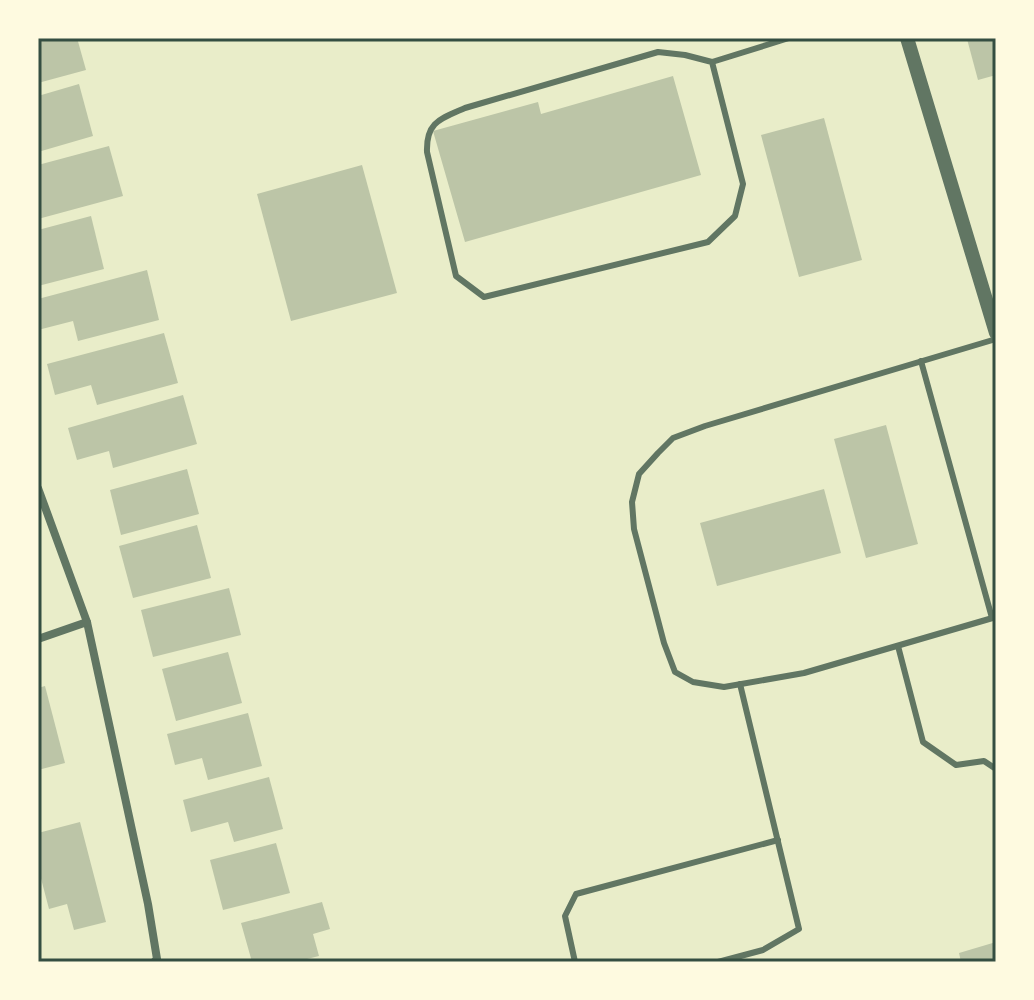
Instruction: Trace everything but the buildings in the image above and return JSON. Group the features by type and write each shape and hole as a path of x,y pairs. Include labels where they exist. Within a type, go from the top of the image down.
{"street":[{"path":"907,38 996,336"},
{"path":"38,488 87,622 148,904 157,959 154,962"},
{"path":"38,639 87,622"}],"lane":[{"path":"712,62 743,184 735,216 708,242 484,297 456,276 427,152 427,136 436,121 465,108 658,52 712,62 789,38"},
{"path":"921,361 994,618 804,673 724,687 693,682 675,672 664,643 634,529 632,502 639,474 673,438 996,336"},
{"path":"898,646 923,742 956,765 984,761 996,769"},
{"path":"718,962 763,950 799,929 740,684"},
{"path":"575,962 565,916 576,894 778,840"}]}
